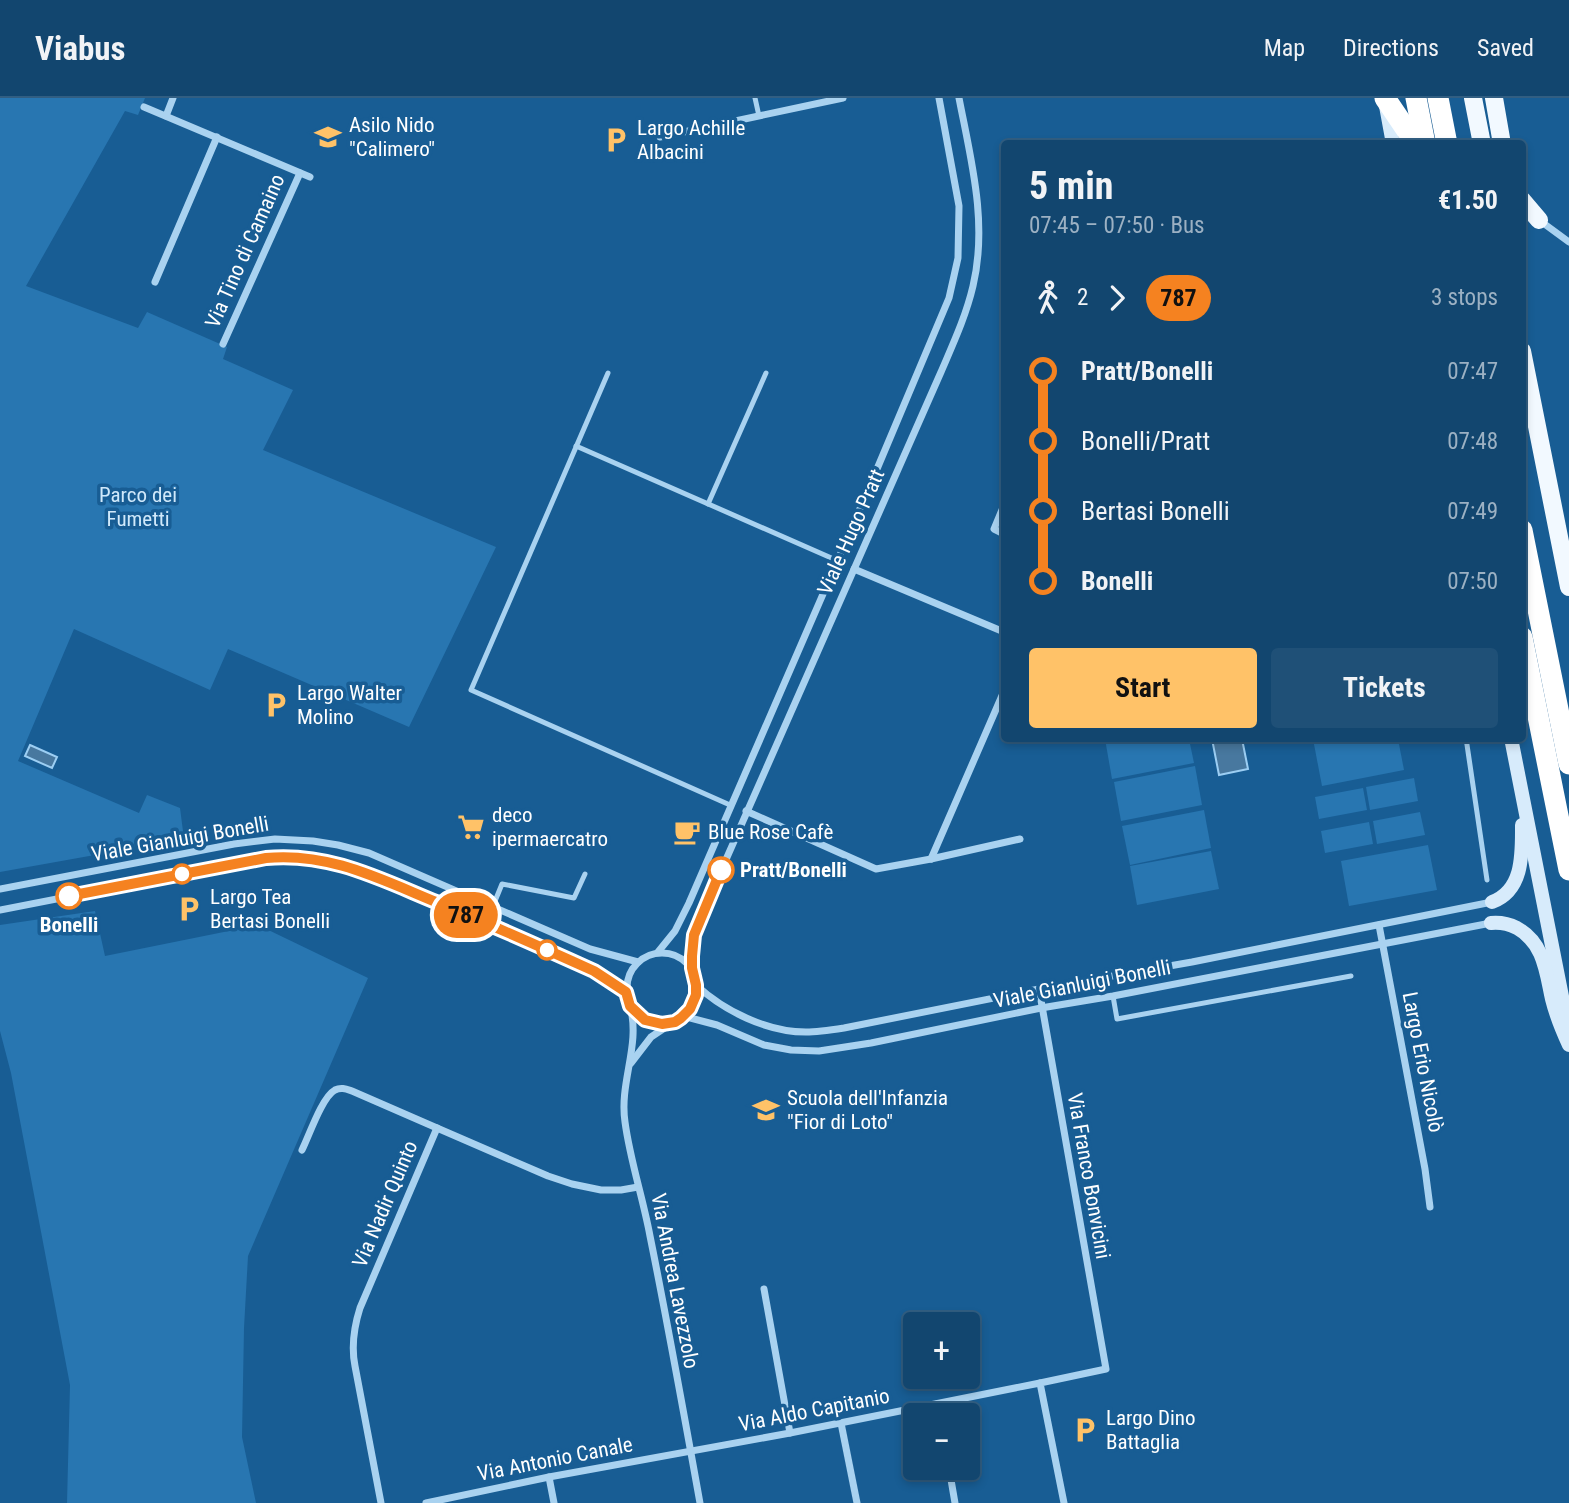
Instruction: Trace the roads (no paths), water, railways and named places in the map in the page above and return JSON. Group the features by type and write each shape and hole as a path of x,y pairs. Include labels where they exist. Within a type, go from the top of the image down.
{"highway":[{"path":"1385,98 1412,140"},
{"path":"1416,98 1424,140"},
{"path":"1438,98 1446,140"},
{"path":"1526,550 1569,764"},
{"path":"1526,657 1569,870"}],"main road":[{"path":"1385,98 1392,140"},
{"path":"1472,98 1481,140"},
{"path":"1494,98 1501,140"},
{"path":"1526,205 1539,220"},
{"path":"1526,371 1569,586"},
{"path":"1512,742 1569,1032"},
{"path":"1492,902 1510,890 1519,870 1522,795"},
{"path":"1491,923 1515,927 1529,936 1536,945 1543,960 1561,1029 1569,1045"}],"street":[{"path":"166,116 173,98"},
{"path":"660,137 843,98"},
{"name":"Viale Hugo Pratt","path":"658,952 680,922 942,317 954,282 959,244 959,206 939,98"},
{"name":"Viale Hugo Pratt","path":"692,968 694,935 967,308 974,284 979,211 959,98"},
{"name":"Via Tino di Camaino","path":"144,107 310,177"},
{"path":"155,282 217,137"},
{"name":"Via Tino di Camaino","path":"223,344 300,173"},
{"path":"1539,220 1569,242"},
{"path":"1001,512 994,529 1001,532"},
{"path":"855,569 1001,631"},
{"path":"931,859 1001,698"},
{"path":"746,811 876,869 1020,839"},
{"name":"Viale Gianluigi Bonelli","path":"0,890 234,844 296,839 369,853 590,949 638,962"},
{"name":"Viale Gianluigi Bonelli","path":"0,910 266,858 309,859 379,877 594,971 626,992"},
{"name":"Viale Gianluigi Bonelli","path":"696,985 719,1003 759,1023 806,1032 844,1028 1492,902"},
{"name":"Viale Gianluigi Bonelli","path":"684,1016 717,1025 764,1045 805,1052 819,1051 1491,923"},
{"name":"Largo Erio Nicolò","path":"1379,925 1430,1207"},
{"path":"629,1066 651,1037 675,1022 684,1016 693,1003 696,985 692,968 675,954 658,952 638,962 629,976 626,992 630,1006 640,1017 662,1024 675,1022"},
{"name":"Via Franco Bonvicini","path":"1039,989 1106,1370 1040,1383"},
{"name":"Via Andrea Lavezzolo","path":"630,1006 634,1017 634,1032 624,1088 624,1111 638,1187 650,1233 700,1503"},
{"path":"302,1150 326,1099 340,1088 437,1128"},
{"name":"Via Nadir Quinto","path":"381,1503 355,1366 354,1334 360,1308 437,1128 572,1184 601,1190 638,1187"},
{"path":"764,1289 790,1433"},
{"path":"1040,1383 1064,1503"},
{"name":"Via Aldo Capitanio","path":"942,1403 1040,1383"},
{"name":"Via Aldo Capitanio","path":"691,1452 903,1411"},
{"path":"841,1423 857,1503"},
{"name":"Via Antonio Canale","path":"426,1503 549,1477 691,1452"},
{"path":"549,1477 554,1503"},
{"path":"951,1480 955,1503"}],"lane":[{"path":"755,98 759,116"},
{"path":"608,373 471,690 730,805"},
{"path":"708,504 766,373"},
{"path":"576,446 836,560"},
{"path":"1467,742 1487,880"},
{"path":"493,906 502,884 574,898 585,874"},
{"path":"1113,996 1117,1019 1351,975"}],"place":[{"name":"Asilo Nido \"Calimero\"","path":"328,137"},
{"name":"Largo Achille Albacini","path":"616,140"},
{"name":"Largo Walter Molino","path":"276,705"},
{"name":"deco ipermaercatro","path":"471,827"},
{"name":"Blue Rose Cafè","path":"687,832"},
{"name":"Pratt/Bonelli","path":"721,870"},
{"name":"Bonelli","path":"69,896"},
{"name":"Largo Tea Bertasi Bonelli","path":"189,909"},
{"name":"Scuola dell'Infanzia \"Fior di Loto\"","path":"766,1110"},
{"name":"Largo Dino Battaglia","path":"1085,1430"}],"park label":[{"name":"Parco dei Fumetti","path":"138,507"}]}
